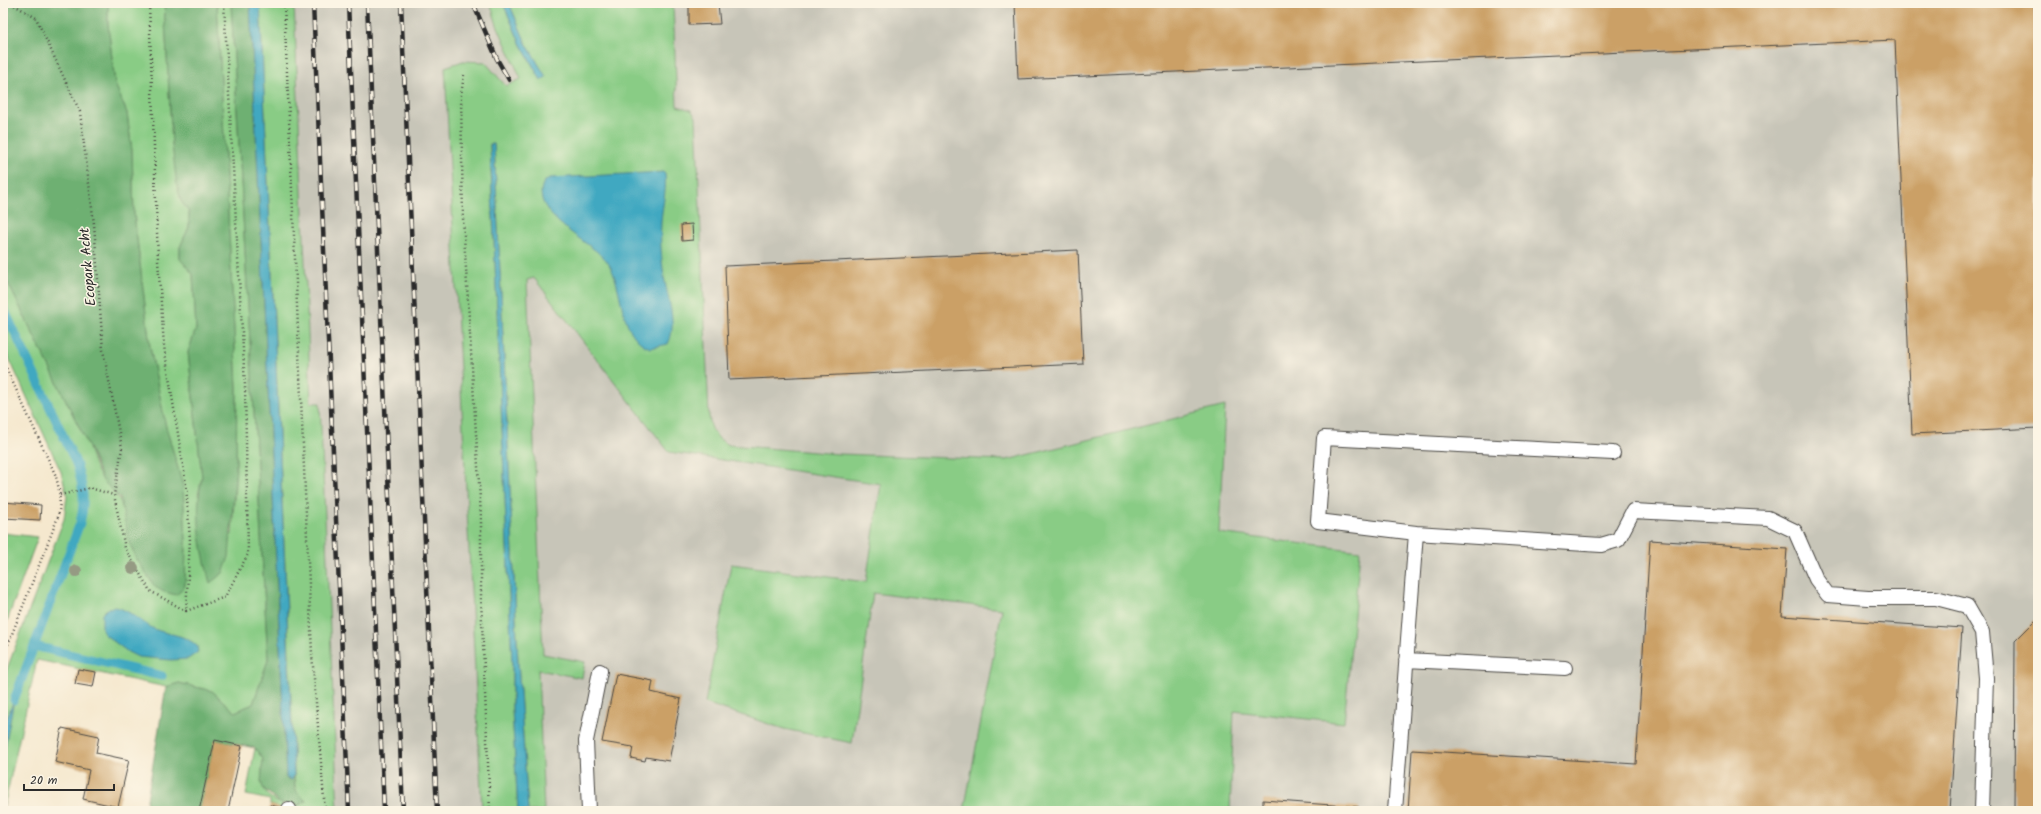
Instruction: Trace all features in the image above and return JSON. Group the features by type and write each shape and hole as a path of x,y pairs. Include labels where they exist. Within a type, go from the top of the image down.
{"lane":[{"path":"1614,453 1324,438 1318,521 1416,533 1602,545 1618,540 1633,511 1768,518 1795,531 1816,579 1828,595 1868,598 1936,598 1967,606 1982,632 1986,678 1982,811"},
{"path":"1395,811 1416,533"},
{"path":"1406,660 1565,668"},
{"path":"589,811 586,742 600,671"}],"path":[{"name":"Ecopark Acht","path":"12,3 36,18 80,112 94,224 103,350 122,448 114,495"},
{"path":"149,3 158,260 163,331 186,484 190,540 186,611"},
{"path":"60,495 90,488 114,495 125,548 150,591 186,611 225,597 248,554 245,386 224,3"},
{"path":"284,3 312,654 325,811"},
{"path":"464,75 461,95 463,212 481,516 481,598 490,811"},
{"path":"3,361 55,474 60,495 58,517 3,657"}],"shaded area":[{"path":"231,3 2038,3 2038,811 309,811 273,767"}],"green space":[{"path":"3,3 108,3 108,24 115,84 127,113 132,151 134,214 150,347 166,427 183,486 186,542 185,585 176,595 164,592 155,587 136,558 129,542 120,498 103,481 88,445 3,273"},
{"path":"108,3 164,3 172,145 181,201 189,212 189,227 180,247 180,258 193,274 196,329 188,352 202,477 198,495 232,535 236,466 237,387 217,3 231,3 268,660 253,704 235,712 212,691 179,683 166,687 37,660 4,807 3,679 64,519 67,495 61,472 3,345 3,273 88,445 98,472 118,498 123,508 182,590 185,585 186,542 183,486 166,427 150,347 134,214 132,151 127,113 115,84 108,24"},
{"path":"164,3 217,3 237,387 236,466 229,557 223,573 210,583 201,543 199,504 202,477 188,352 196,329 193,274 180,259 180,247 189,227 189,212 181,201 177,186 172,145"},
{"path":"231,3 250,3 286,778 291,780 294,775 295,790 306,801 296,806 280,803 263,788 261,782 263,759 255,748 215,740 199,811 145,811 166,687 179,683 212,691 235,712 253,704 268,660"},
{"path":"260,3 294,3 311,403 320,403 338,811 295,811 296,807 306,801 295,790"},
{"path":"490,3 503,3 521,45 541,80 545,77 526,43 509,3 673,3 677,106 691,110 696,117 709,416 714,433 720,439 729,445 839,454 1007,460 1225,406 1219,533 1360,551 1344,723 1234,711 1230,811 964,811 1002,609 873,593 852,743 784,729 705,703 731,564 866,582 881,484 669,452 534,278 527,280 543,654 585,662 582,678 538,670 544,811 528,811 518,662 494,144 490,144 512,664 512,709 518,811 482,811 445,67 463,61 485,62 506,86 521,79 497,25"},
{"path":"3,533 38,537 3,632"},
{"path":"255,748 263,759 263,786 269,796 275,801 283,804 282,808 270,805 270,800 246,795"}],"water":[{"path":"250,3 260,3 294,775 292,780 286,778"},
{"path":"503,3 509,3 526,43 546,77 541,80 521,45"},
{"path":"490,144 494,144 518,662 528,811 518,811 512,709 512,664"},
{"path":"663,172 665,174 665,186 661,222 661,251 664,278 672,317 672,326 668,344 650,348 639,341 631,332 622,308 612,270 606,260 552,216 544,205 541,194 544,182 550,178"},
{"path":"116,607 131,614 154,629 187,639 197,646 198,652 188,659 171,660 138,657 128,652 104,634 102,629 102,614 108,608"},
{"path":"14,700 3,758 3,728"}],"building":[{"path":"689,3 718,3 720,24 689,25"},
{"path":"1015,3 2034,3 2038,85 2038,428 1912,434 1895,40 1018,79"},
{"path":"692,224 693,240 682,241 681,225"},
{"path":"1078,250 1083,364 729,380 725,266"},
{"path":"3,502 41,505 40,520 3,518"},
{"path":"1650,540 1787,549 1782,616 1962,628 1950,811 1408,811 1412,750 1636,764"},
{"path":"2035,621 2038,621 2038,811 2014,811 2015,641"},
{"path":"78,669 96,672 93,687 75,684"},
{"path":"616,674 653,681 651,692 681,699 669,761 646,757 645,761 631,758 633,747 602,742"},
{"path":"62,728 99,736 96,753 129,760 118,807 83,799 89,770 55,762"},
{"path":"215,740 242,746 228,811 199,811"},
{"path":"1263,800 1359,807 1359,811 1263,811"},
{"path":"270,805 282,808 282,811 269,811"}],"waterway":[{"path":"3,307 76,463 83,493 83,507 80,523 14,700"},
{"path":"34,646 162,676"}],"railway":[{"path":"313,3 349,811"},
{"path":"348,3 384,811"},
{"path":"367,3 403,811"},
{"path":"401,3 437,811"},
{"path":"473,3 497,59 509,80"}]}
